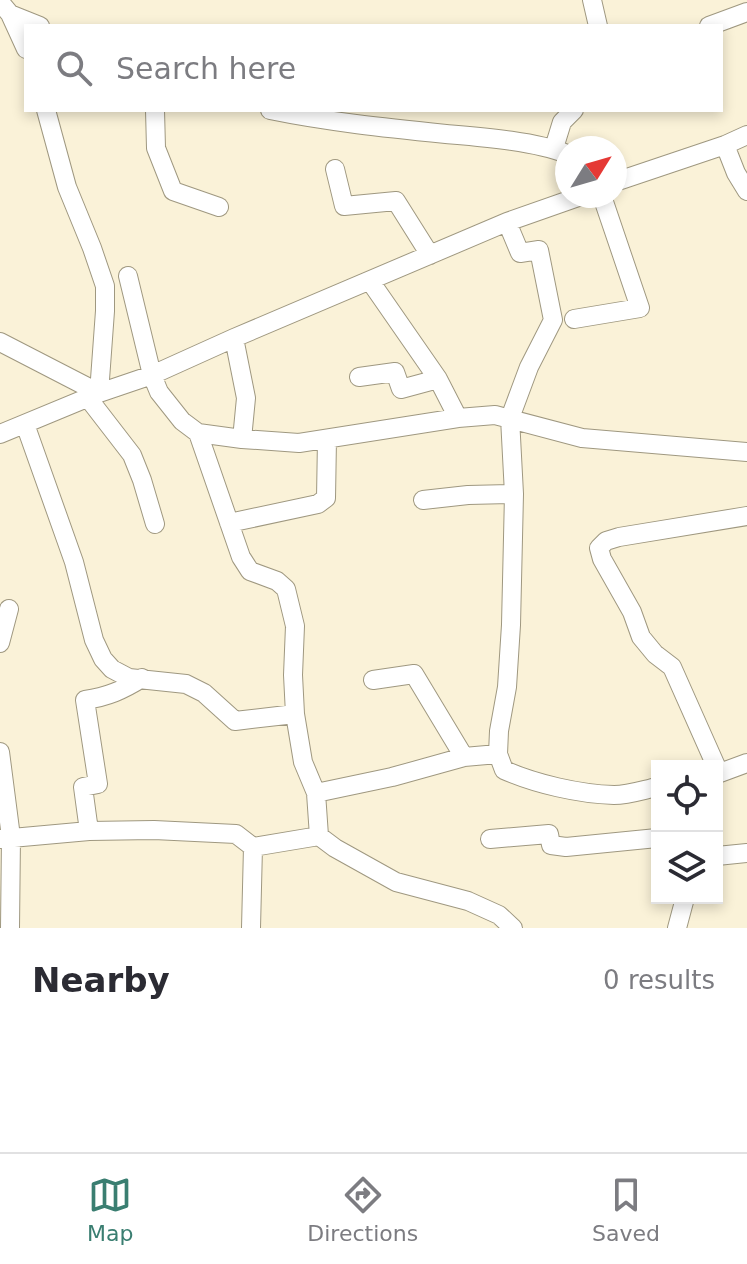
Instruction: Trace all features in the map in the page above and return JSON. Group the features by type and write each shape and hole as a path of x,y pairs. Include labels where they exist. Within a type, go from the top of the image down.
{"street":[{"path":"592,0 598,24"},
{"path":"5,8 36,24"},
{"path":"5,8 24,45"},
{"path":"714,24 747,12"},
{"path":"47,112 67,187 105,286 105,311 94,396"},
{"path":"155,112 156,148 173,191 219,207"},
{"path":"282,112 373,127 479,137 555,150"},
{"path":"561,136 562,122 572,112"},
{"path":"627,177 747,135"},
{"path":"725,145 747,191"},
{"path":"335,169 344,206 396,201 430,255"},
{"path":"0,434 152,375 507,222 555,205"},
{"path":"574,319 640,308 606,208"},
{"path":"507,222 520,253 539,250 553,320 529,367 510,418 514,494 507,687 498,754 504,770 562,788 616,795 651,788"},
{"path":"128,276 159,392 182,421 198,433 299,443 495,415 582,438 747,452"},
{"path":"370,281 438,379 458,418"},
{"path":"234,338 246,398 242,439"},
{"path":"0,342 94,396 132,455 155,524"},
{"path":"359,377 395,372 401,389 438,379"},
{"path":"25,424 74,562 94,640 112,669 129,678 186,684 204,693 235,721 295,714"},
{"path":"198,433 241,557 250,571 277,581 286,589 295,626 295,714 303,762 316,793 319,836"},
{"path":"229,523 318,504 326,498 327,439"},
{"path":"423,500 514,494"},
{"path":"712,760 672,667 655,654 641,637 632,612 599,548 606,541 619,537 747,516"},
{"path":"0,643 9,609"},
{"path":"373,680 414,674 464,757"},
{"path":"89,831 83,787 98,784 85,700 121,691 142,678"},
{"path":"0,752 10,928"},
{"path":"316,793 392,777 464,757 498,754"},
{"path":"723,769 747,763"},
{"path":"5,838 89,831 154,830 236,834 253,847 319,836 396,882 468,901 499,915 513,928"},
{"path":"490,839 549,834 551,845 566,847 651,839"},
{"path":"251,928 253,847"},
{"path":"723,855 747,853"},
{"path":"677,928 683,904"}]}
